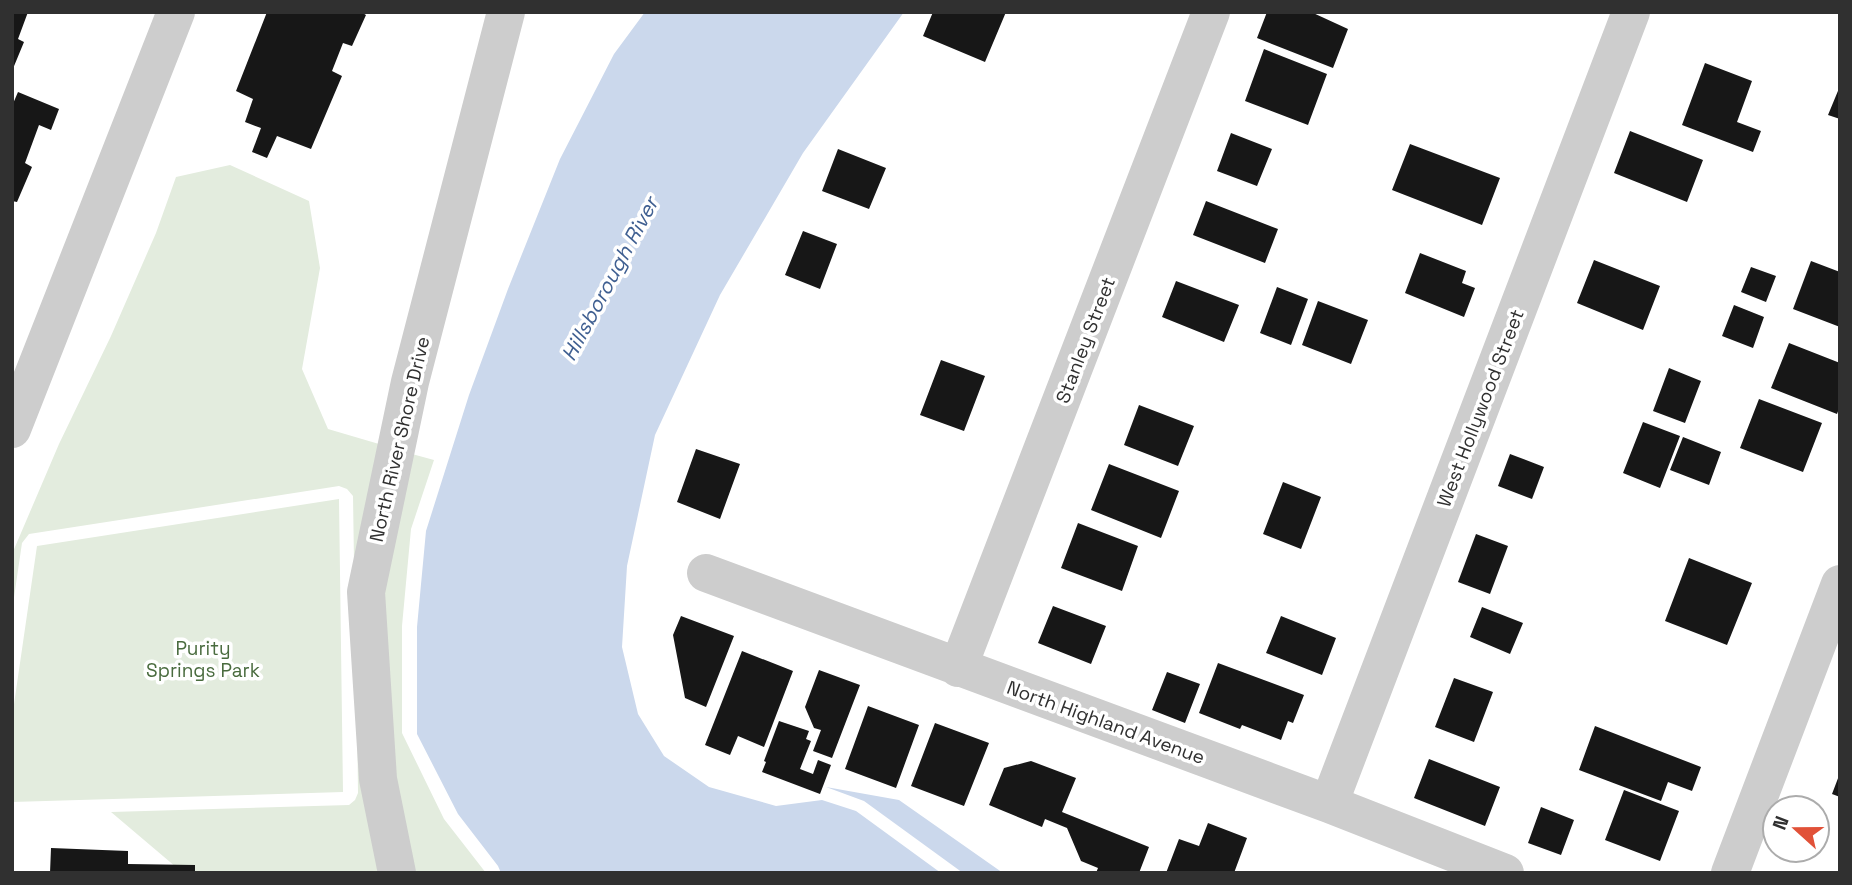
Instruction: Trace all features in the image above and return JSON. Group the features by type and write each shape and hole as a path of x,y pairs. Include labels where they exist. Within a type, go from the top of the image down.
{"street":[{"path":"12,429 176,12"},
{"name":"North River Shore Drive","path":"397,873 379,779 366,592 410,382 506,12"},
{"name":"Stanley Street","path":"958,668 1211,12"},
{"name":"West Hollywood Street","path":"1329,804 1630,12"},
{"name":"North Highland Avenue","path":"706,573 1329,804 1505,873"},
{"path":"1730,873 1840,584"}],"green space":[{"path":"230,165 309,201 320,268 302,369 328,429 379,444 354,562 353,496 347,489 339,486 29,534 22,543 12,611 12,554 59,444 111,336 156,233 176,177"},
{"path":"412,454 434,460 411,529 402,626 402,733 444,819 486,873 414,873 395,778 383,594"},
{"name":"Purity Springs Park","path":"339,499 343,792 12,802 12,718 37,546"},
{"path":"357,709 380,873 183,873 111,812 349,805 358,793"}],"water":[{"name":"Hillsborough River","path":"645,12 904,12 803,153 720,295 655,435 627,566 622,647 638,714 664,756 709,787 776,806 822,800 856,811 941,873 501,873 458,814 417,734 417,627 426,531 469,395 560,159 614,54"},
{"path":"826,787 899,800 1003,873 963,873 864,801"}],"building":[{"path":"12,12 28,12 18,39 24,42 12,71"},
{"path":"267,12 361,12 366,15 352,46 343,43 332,71 342,76 311,149 277,136 267,158 252,152 261,128 245,122 253,99 236,91"},
{"path":"933,12 1006,12 985,62 923,36"},
{"path":"1267,12 1311,12 1348,29 1333,68 1257,38"},
{"path":"1264,49 1327,74 1308,125 1245,101"},
{"path":"1705,63 1752,81 1737,122 1761,131 1753,152 1682,125"},
{"path":"1840,86 1840,119 1828,115"},
{"path":"18,92 59,109 51,130 39,125 25,163 32,167 17,202 12,201 12,106"},
{"path":"1630,131 1703,160 1687,202 1614,173"},
{"path":"1231,133 1272,149 1257,186 1217,171"},
{"path":"1410,144 1500,178 1482,225 1392,190"},
{"path":"838,149 886,168 869,209 822,191"},
{"path":"1206,201 1278,229 1265,263 1193,235"},
{"path":"803,231 837,244 820,289 785,275"},
{"path":"1420,253 1466,271 1462,283 1475,288 1464,317 1405,293"},
{"path":"1594,260 1660,286 1643,330 1577,303"},
{"path":"1811,261 1840,272 1840,327 1793,309"},
{"path":"1751,267 1776,276 1766,302 1741,292"},
{"path":"1176,281 1239,305 1224,342 1162,317"},
{"path":"1277,287 1308,299 1291,345 1260,333"},
{"path":"1318,301 1368,320 1351,364 1302,345"},
{"path":"1734,305 1764,317 1753,348 1722,336"},
{"path":"1789,343 1840,363 1840,406 1837,414 1771,388"},
{"path":"941,360 985,376 964,431 920,415"},
{"path":"1669,368 1701,381 1685,423 1653,411"},
{"path":"1759,399 1822,423 1803,472 1740,448"},
{"path":"1139,405 1194,426 1178,466 1124,445"},
{"path":"1643,422 1680,436 1660,488 1623,473"},
{"path":"1683,437 1721,452 1709,485 1670,470"},
{"path":"696,449 740,464 720,519 677,502"},
{"path":"1510,454 1544,467 1532,499 1498,486"},
{"path":"1109,464 1179,491 1161,538 1091,510"},
{"path":"1283,482 1321,497 1301,549 1263,534"},
{"path":"1078,523 1138,546 1122,591 1061,568"},
{"path":"1476,534 1508,546 1490,594 1458,582"},
{"path":"1689,558 1752,583 1727,645 1665,621"},
{"path":"1053,606 1106,626 1091,664 1038,643"},
{"path":"1482,607 1523,623 1510,654 1470,637"},
{"path":"681,616 734,636 706,707 685,698 673,635"},
{"path":"1281,616 1336,638 1322,675 1266,653"},
{"path":"742,651 793,671 764,747 738,736 730,755 705,745"},
{"path":"1218,663 1304,695 1293,723 1288,721 1281,740 1242,725 1240,729 1199,713"},
{"path":"819,670 860,685 832,758 813,751 821,730 814,728 805,707"},
{"path":"1167,672 1200,684 1185,723 1152,710"},
{"path":"1454,678 1493,692 1474,742 1435,727"},
{"path":"868,706 919,725 896,788 845,769"},
{"path":"779,721 809,731 806,739 811,741 800,769 813,774 818,760 831,765 820,794 762,772"},
{"path":"935,723 989,743 964,806 911,786"},
{"path":"1595,726 1701,767 1692,791 1668,782 1661,801 1579,770"},
{"path":"1429,759 1500,787 1485,826 1414,798"},
{"path":"1031,761 1076,778 1062,812 1149,847 1139,873 1096,873 1098,868 1081,861 1067,828 1045,819 1042,827 989,805 1004,768"},
{"path":"1840,773 1840,797 1832,794"},
{"path":"1624,790 1679,811 1660,861 1605,840"},
{"path":"1541,807 1574,820 1561,855 1528,843"},
{"path":"1208,823 1247,838 1234,873 1166,873 1179,839 1199,846"},
{"path":"51,848 128,851 128,864 195,865 195,873 50,873"}]}
